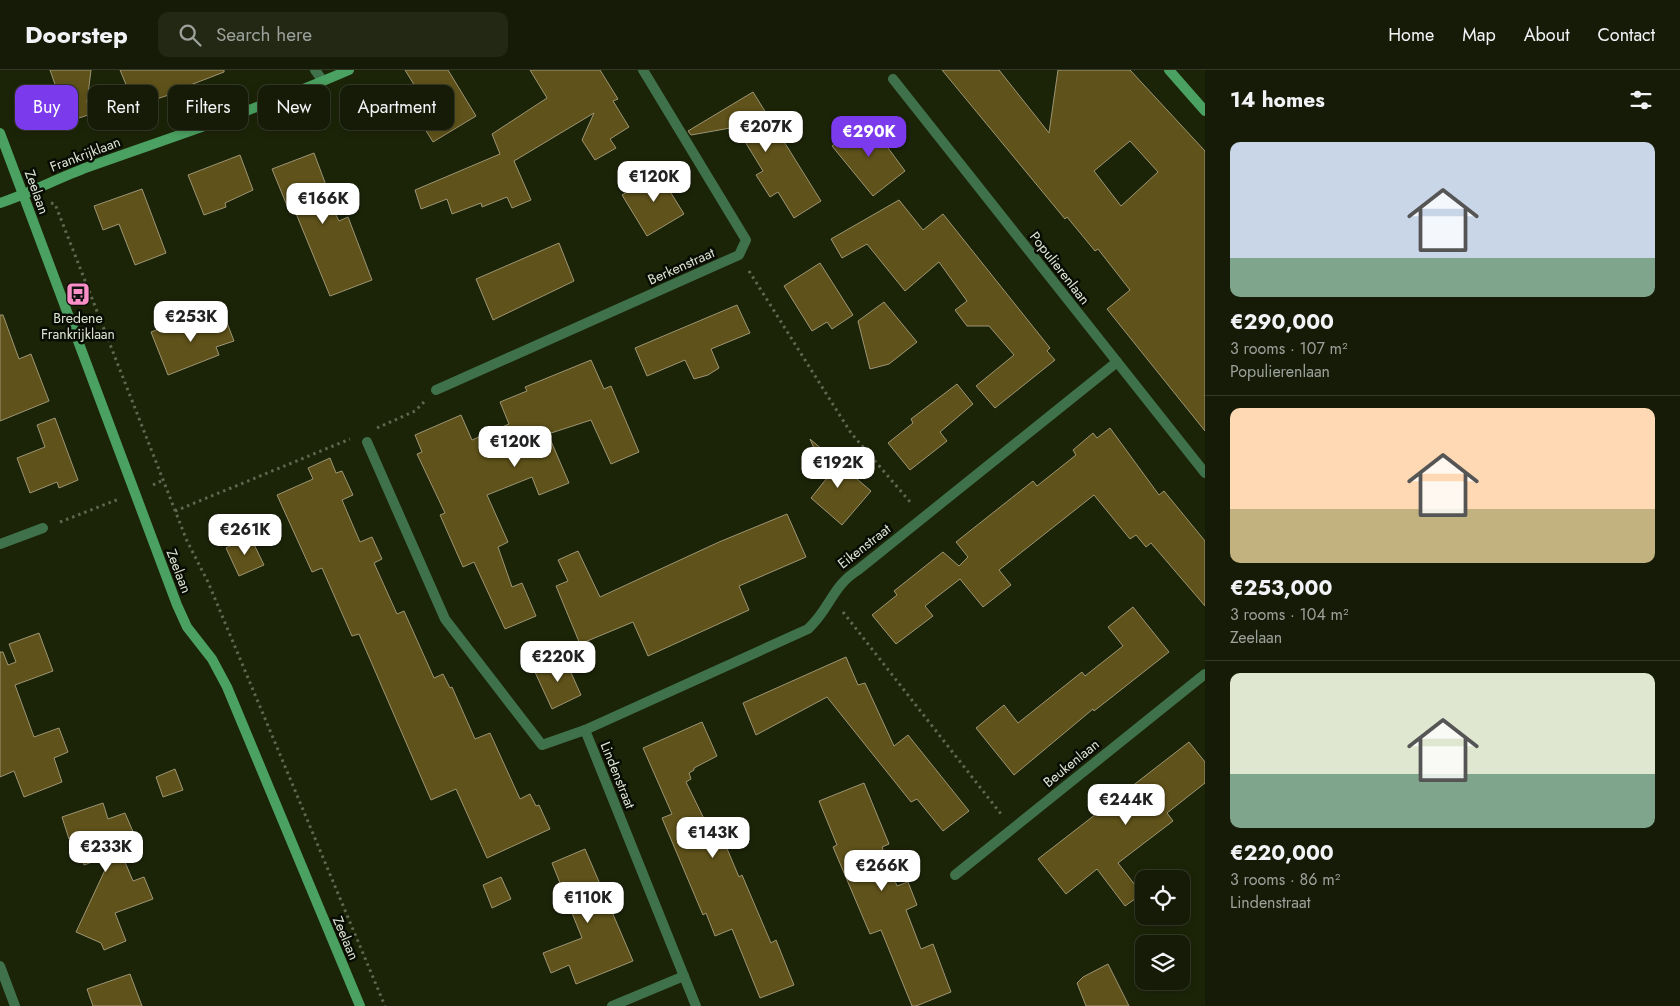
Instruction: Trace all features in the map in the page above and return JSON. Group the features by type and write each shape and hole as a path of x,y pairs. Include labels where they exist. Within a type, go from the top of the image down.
{"street":[{"path":"315,70 324,81"},
{"name":"Frankrijklaan","path":"0,203 24,195 57,178 324,81 349,70"},
{"path":"643,70 746,240 739,255"},
{"path":"1169,70 1205,111"},
{"name":"Populierenlaan","path":"892,79 1205,474"},
{"name":"Zeelaan","path":"0,133 181,612 188,627 212,659 227,687 360,1006"},
{"name":"Berkenstraat","path":"436,390 739,255"},
{"name":"Eikenstraat","path":"585,730 800,634 822,615 844,579 858,570 1116,362"},
{"name":"Lindenstraat","path":"367,442 445,619 542,745 585,730 696,1006"},
{"path":"0,544 43,528"},
{"name":"Beukenlaan","path":"955,875 1205,674"},
{"path":"0,966 15,1006"},
{"path":"612,1006 684,976"}],"path":[{"path":"24,195 55,204 187,541 208,582 385,1006"},
{"path":"739,255 851,433 923,517"},
{"path":"372,430 415,411 436,390"},
{"path":"175,510 354,437"},
{"path":"43,528 164,480"},
{"path":"832,598 1012,828"}],"building":[{"path":"50,70 91,70 88,85 88,115 78,118 78,85 55,85"},
{"path":"120,70 224,70 224,72 190,85 168,85 168,95 158,98 158,85 126,85"},
{"path":"405,70 448,70 476,116 454,129 454,85 414,85"},
{"path":"530,70 600,70 618,99 613,101 629,127 610,139 616,148 595,160 582,140 594,113 514,161 531,200 512,208 507,197 482,207 481,203 452,214 447,199 421,209 415,190 500,154 492,134 547,98"},
{"path":"942,70 999,70 1049,133 1058,70 1130,70 1205,151 1205,431 1107,309 1130,290 1098,249 1095,251 1067,217 1065,219","holes":["1130,141 1158,172 1121,206 1094,171"]},
{"path":"753,92 821,201 794,218 778,192 770,197 756,175 763,171 736,127 691,135 688,131"},
{"path":"864,120 875,134 877,133 905,171 873,196 832,146"},
{"path":"426,130 453,130 433,142"},
{"path":"314,153 333,204 331,205 339,221 348,217 372,280 330,296 295,211 290,213 272,169"},
{"path":"240,155 253,190 225,203 226,207 204,215 188,175"},
{"path":"663,171 675,190 671,193 684,214 647,236 622,195"},
{"path":"142,189 166,253 135,265 119,224 103,230 94,206"},
{"path":"899,200 923,230 943,214 1050,348 1047,351 1055,360 995,408 976,386 1014,355 989,326 967,326 955,310 967,301 939,262 905,291 867,244 842,258 831,239"},
{"path":"559,243 574,281 493,320 476,279"},
{"path":"820,263 853,315 832,329 827,322 812,331 784,286"},
{"path":"884,302 917,342 889,364 870,369 858,321"},
{"path":"737,305 750,333 711,349 719,368 708,375 694,379 685,360 647,376 635,348"},
{"path":"0,315 3,315 19,359 31,354 49,401 0,421"},
{"path":"224,315 234,341 216,347 219,355 168,375 151,332 179,321 182,328 191,325 191,327"},
{"path":"591,360 604,389 611,386 639,452 611,464 591,420 548,434 569,483 539,495 532,477 487,495 508,542 498,547 512,587 522,583 536,616 505,629 474,562 463,567 440,515 445,513 417,454 422,452 415,435 461,415 472,440 509,424 500,402 527,391 525,387"},
{"path":"957,384 973,404 940,432 947,441 910,470 888,443 913,423 911,419"},
{"path":"55,418 78,480 59,488 57,482 30,493 17,458 45,447 37,425"},
{"path":"1110,428 1159,495 1164,491 1205,541 1205,606 1151,543 1146,547 1136,535 1130,539 1094,495 999,570 1011,585 983,607 960,579 925,606 933,616 896,644 872,615 897,595 894,591 943,552 959,566 968,557 956,542 1033,481 1037,486 1076,455 1073,450 1093,433 1097,438"},
{"path":"810,439 871,491 842,525 811,498 827,478"},
{"path":"330,458 336,473 342,471 353,495 342,500 360,542 372,537 382,559 374,563 397,614 404,611 434,678 443,674 450,688 452,687 475,739 490,733 520,799 530,794 536,806 539,805 550,829 487,858 456,789 431,800 359,634 352,636 322,568 312,572 277,495 313,479 308,468"},
{"path":"787,514 806,557 739,586 749,610 648,656 633,622 580,644 556,586 568,581 558,560 578,551 600,597 719,542"},
{"path":"250,536 264,565 239,576 226,548"},
{"path":"1133,607 1169,652 1094,711 1093,709 1014,775 976,728 1004,705 1018,723 1082,672 1085,676 1123,646 1108,627"},
{"path":"39,633 53,671 15,685 34,737 59,728 68,752 54,758 62,782 24,797 14,771 0,777 0,652 3,652 8,665 16,662 9,644"},
{"path":"564,657 581,695 552,709 534,670"},
{"path":"846,657 858,685 865,683 894,746 908,735 969,811 943,831 917,799 911,802 827,697 756,735 743,703"},
{"path":"702,722 717,756 694,768 689,773 691,779 686,782 711,833 717,825 739,877 742,875 771,943 776,940 794,985 760,998 732,929 715,936 706,913 703,915 662,818 672,814 643,748"},
{"path":"1189,742 1205,762 1205,783 1167,813 1173,821 1118,863 1135,885 1135,899 1125,906 1097,869 1066,894 1038,859"},
{"path":"175,769 183,790 163,797 156,777"},
{"path":"864,783 889,844 882,847 897,886 908,882 917,905 906,910 921,949 933,944 951,992 916,1006 912,1006 881,930 870,934 833,847 837,845 819,801"},
{"path":"103,803 108,819 125,813 134,834 116,841 133,881 144,877 153,899 115,913 126,941 104,950 101,943 76,932 112,855 84,865 74,837 69,839 62,817"},
{"path":"585,849 633,961 576,984 569,965 551,973 543,953 582,938 552,863"},
{"path":"501,877 511,899 492,908 483,885"},
{"path":"1108,964 1129,1006 1086,1006 1077,983 1083,977"},
{"path":"130,974 142,1006 93,1006 87,989"}],"place":[{"name":"Bredene Frankrijklaan","path":"78,294"}]}
